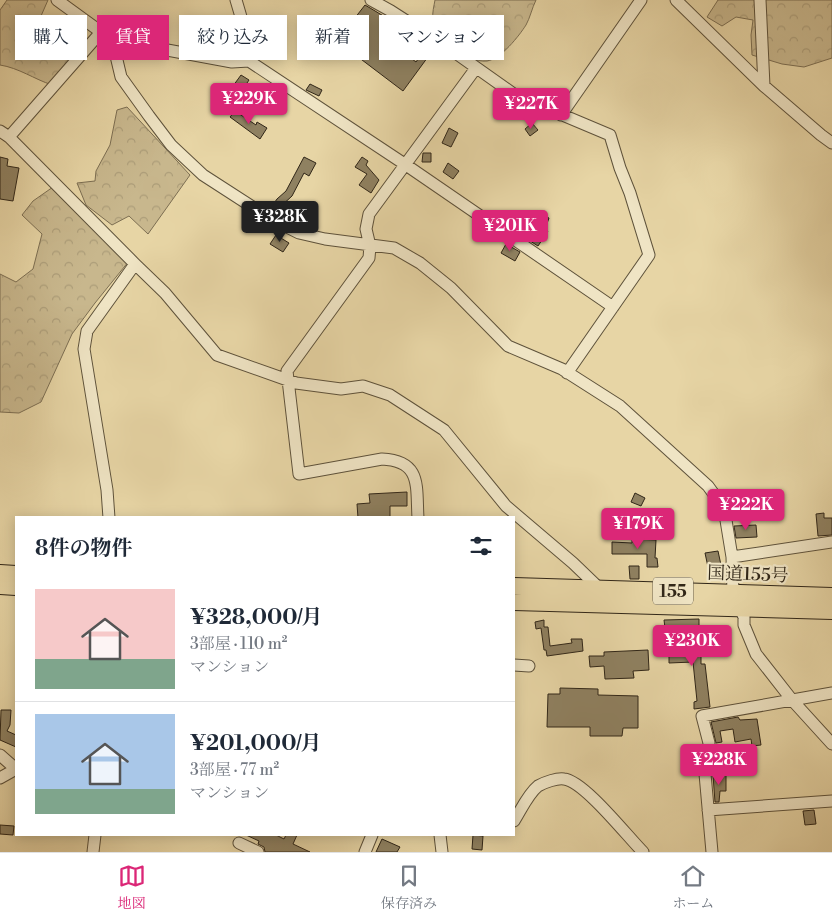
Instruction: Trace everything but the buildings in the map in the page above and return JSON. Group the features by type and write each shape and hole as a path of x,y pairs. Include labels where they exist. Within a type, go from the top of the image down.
{"highway":[{"path":"0,573 15,574"},
{"path":"0,586 15,587"},
{"name":"国道155号","path":"515,586 832,596"},
{"name":"国道155号","path":"515,602 832,611"}],"street":[{"path":"57,0 97,29"},
{"path":"73,12 76,0"},
{"path":"236,0 249,44 249,61"},
{"path":"370,0 391,11 515,95 610,135 649,255 567,373"},
{"path":"561,115 641,0"},
{"path":"676,0 764,86 832,143"},
{"path":"760,0 764,86"},
{"path":"97,36 4,134 165,293 217,355 296,383 341,389 363,386 390,395 444,430 506,506 573,563 600,589"},
{"path":"169,51 232,62 249,61 406,165 612,307"},
{"path":"117,60 121,77 149,116 171,145 203,174 271,219 298,233 325,239 394,248 420,263 451,288 508,346 562,369 620,406 708,486 724,508 732,557 733,593 744,617 744,625 756,654 792,700 832,744"},
{"path":"418,516 416,485 413,472 405,464 396,460 382,459 299,474 287,371 369,258 370,246 366,229 369,214 476,68"},
{"path":"110,516 84,349 88,331 135,264"},
{"path":"732,557 832,542"},
{"path":"515,666 529,666"},
{"path":"712,852 706,774 709,743 702,716 832,693"},
{"path":"0,755 15,768"},
{"path":"0,778 15,770"},
{"path":"515,819 538,786 563,778 584,789 643,852"},
{"path":"708,810 832,801"},
{"path":"93,852 95,836"},
{"path":"365,852 372,836"},
{"path":"440,836 442,852"},
{"path":"239,843 258,852"}],"green space":[{"path":"7,0 48,0 41,15 15,15 15,60 71,60 52,85 0,65 0,10"},
{"path":"435,0 536,0 527,22 519,35 504,52 504,15 433,15"},
{"path":"718,0 832,0 832,58 804,67 782,64 752,55 751,35 753,20 736,17 722,26 707,17"},
{"path":"127,107 190,175 148,234 129,216 112,225 86,205 77,183 95,181 96,171 110,145 117,110"},
{"path":"53,187 129,261 72,334 41,402 19,413 0,412 0,274 16,282 33,269 42,234 22,215 33,201"}]}
